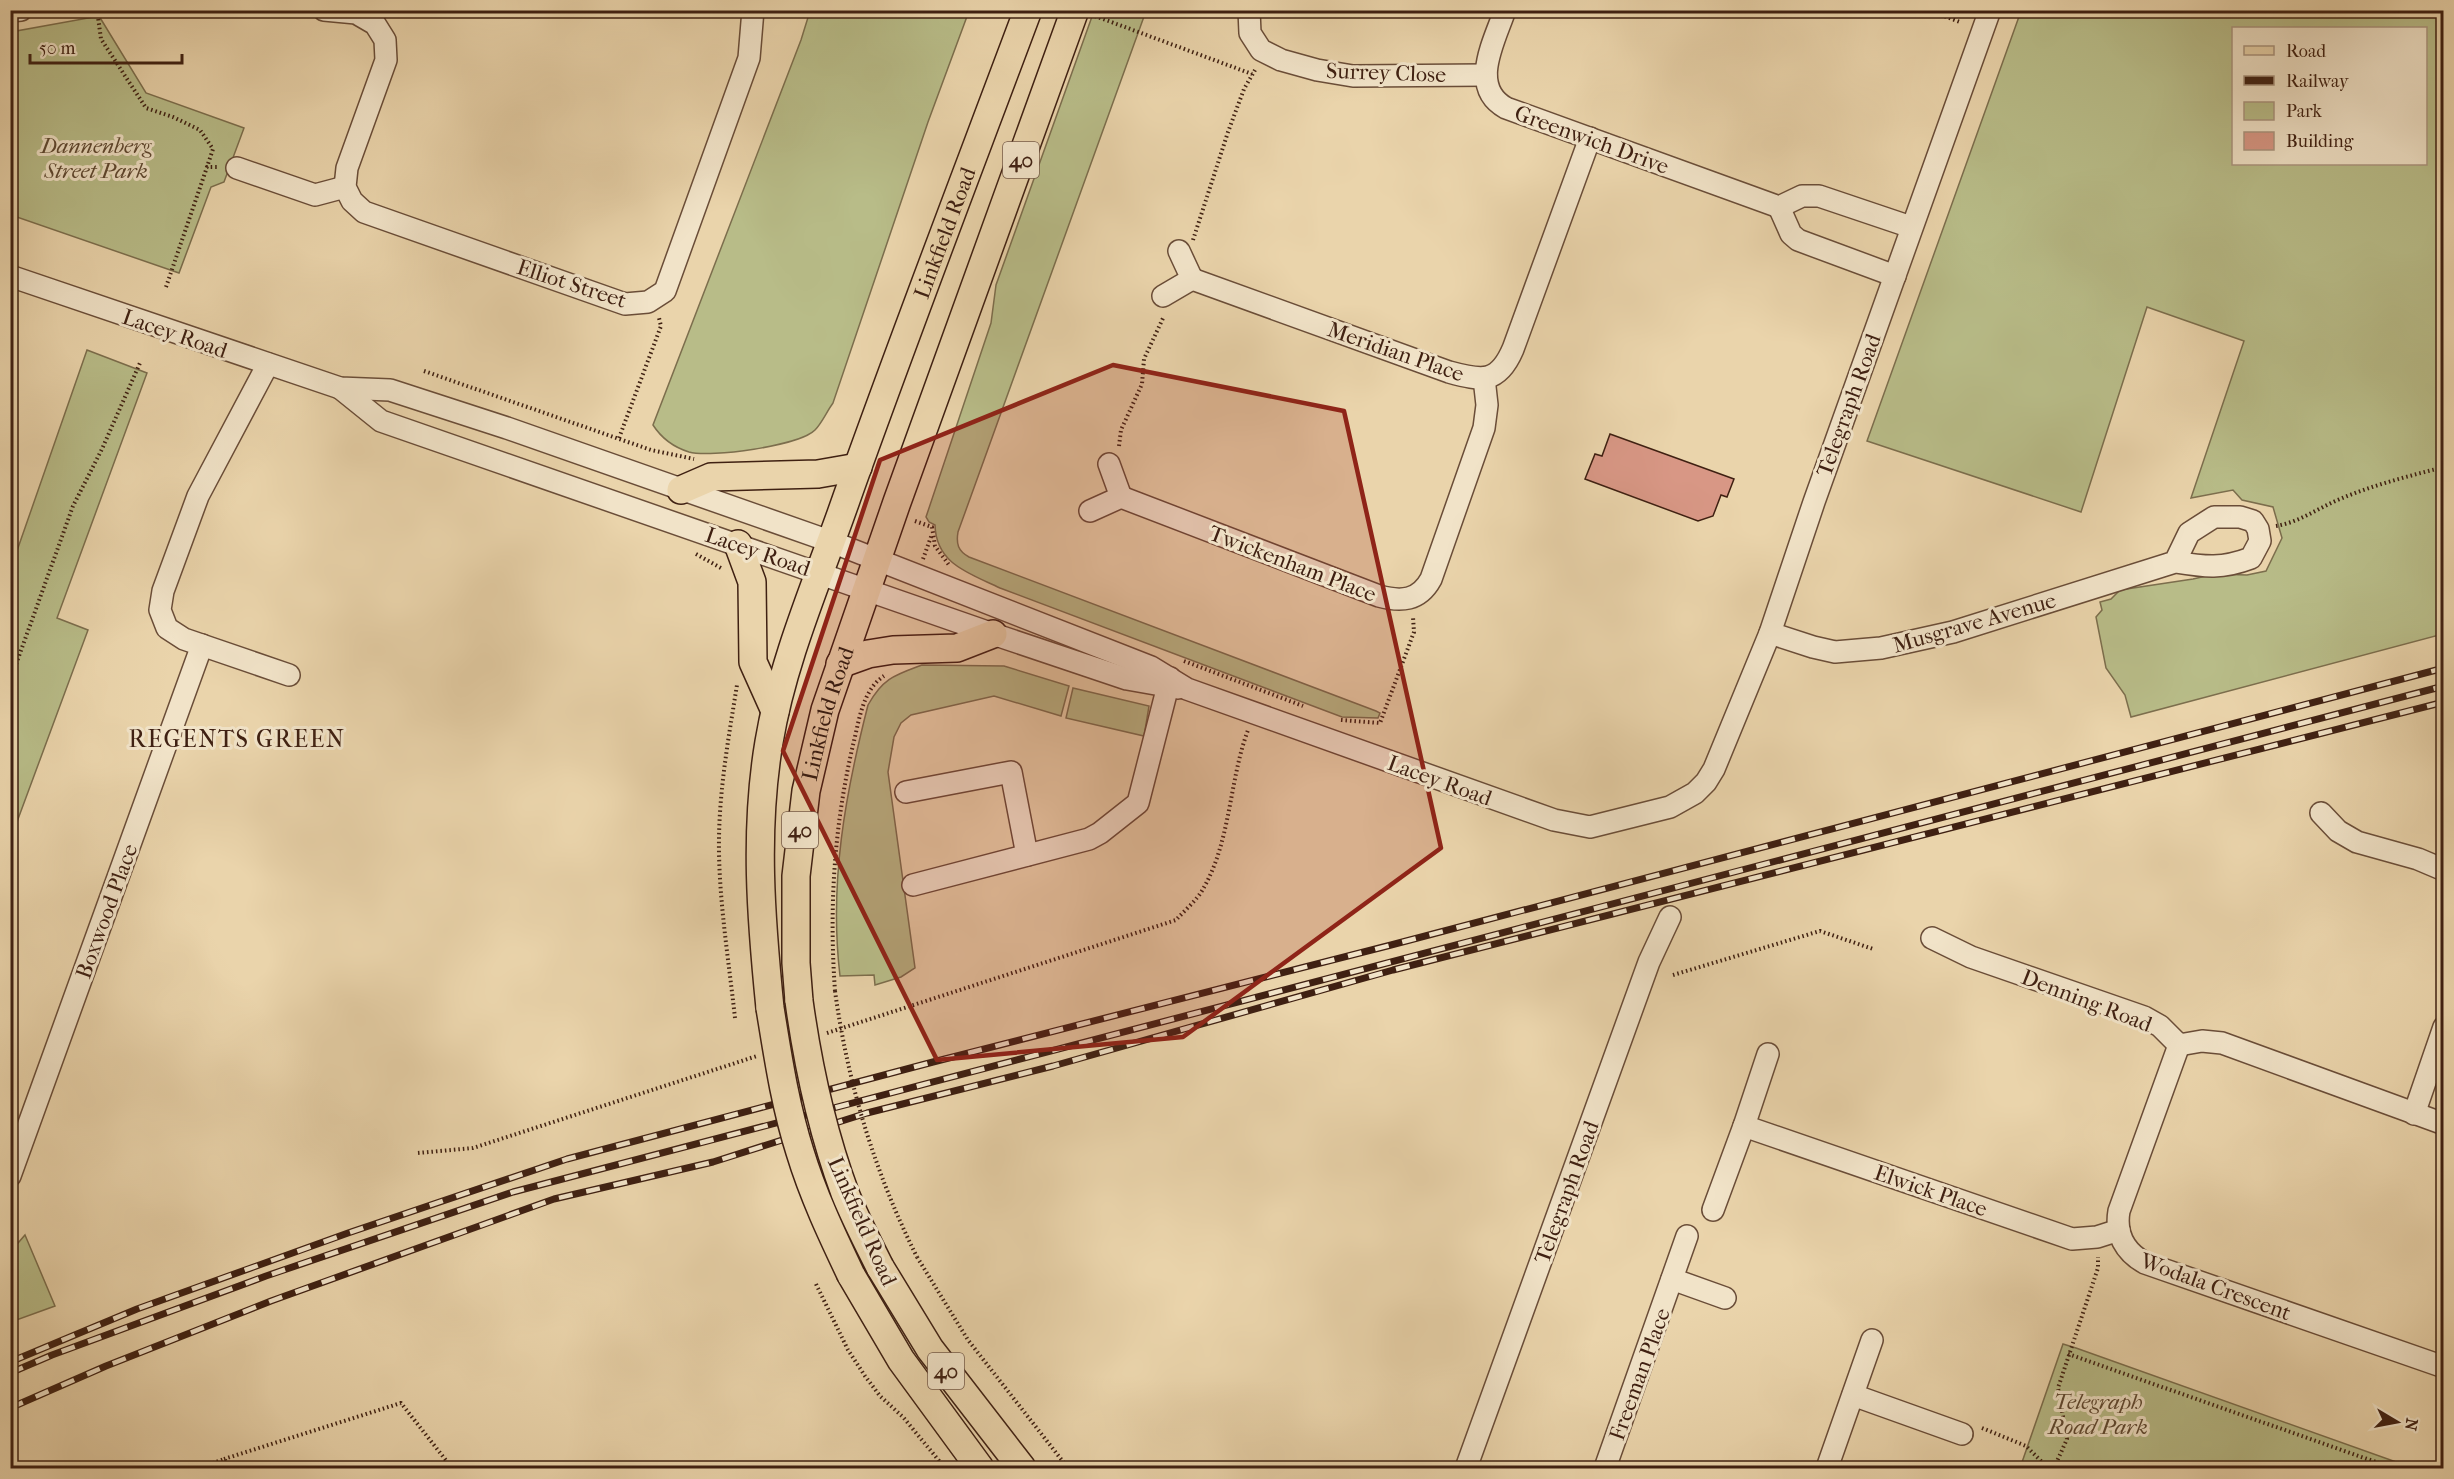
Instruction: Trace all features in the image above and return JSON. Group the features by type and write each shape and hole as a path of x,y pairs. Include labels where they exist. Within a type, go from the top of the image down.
{"main road":[{"name":"Linkfield Road","path":"980,1468 901,1360 851,1275 817,1199 800,1152 788,1106 770,1008 760,900 759,843 764,781 776,711 791,653 1028,10"},
{"name":"Linkfield Road","path":"1022,1468 930,1349 880,1267 846,1195 832,1157 811,1076 799,1001 795,918 800,836 813,756 840,664 1083,12"},
{"path":"681,490 711,477 818,474 858,467"},
{"path":"738,544 752,582 753,662 776,711"},
{"path":"840,664 868,654 893,650 957,648 993,634"}],"street":[{"path":"10,11 21,10"},
{"path":"237,168 315,195 345,187 347,168 386,60 385,40 375,24 356,13 324,10"},
{"name":"Elliot Street","path":"345,187 352,201 364,212 625,304 648,302 665,291 750,58 753,10"},
{"path":"1249,10 1250,33 1256,43 1268,54"},
{"path":"1486,75 1489,57 1505,10"},
{"name":"Telegraph Road","path":"1695,793 1706,782 1721,756 1770,633 1911,227 1990,10"},
{"name":"Surrey Close","path":"1268,54 1317,70 1353,76 1486,75"},
{"name":"Greenwich Drive","path":"1486,75 1490,92 1500,104 1779,207"},
{"name":"Meridian Place","path":"1192,279 1449,372 1484,378 1501,370 1513,349 1590,138"},
{"path":"1894,276 1798,240 1791,234 1779,207 1802,196 1819,196 1911,227"},
{"path":"1163,296 1192,279 1179,251"},
{"name":"Lacey Road","path":"10,276 340,388 390,390 497,424 832,542 1151,668 1175,685"},
{"path":"268,364 207,474 160,600 160,610 167,628 184,639 289,675"},
{"name":"Twickenham Place","path":"1121,497 1379,596 1393,600 1408,599 1426,589 1431,579 1484,428 1487,405 1484,378"},
{"name":"Lacey Road","path":"340,388 381,421 1127,679 1175,685 1554,820 1578,826 1602,825 1656,811 1684,801 1695,793"},
{"path":"1090,511 1121,497 1109,464"},
{"path":"2175,562 2189,533 2214,517 2240,517 2253,521 2258,529"},
{"name":"Musgrave Avenue","path":"1770,633 1835,652 1881,648 1953,632 2175,562 2201,566 2229,566 2251,558 2260,541 2258,529"},
{"name":"Boxwood Place","path":"10,1176 202,645"},
{"path":"913,885 1089,839 1100,833 1138,803 1175,685"},
{"path":"906,792 1011,772 1026,855"},
{"path":"2321,813 2338,831 2357,842 2418,859 2444,870"},
{"name":"Telegraph Road","path":"1466,1468 1649,962 1670,917"},
{"name":"Denning Road","path":"1932,938 1971,957 2144,1017 2160,1026 2179,1045 2202,1041 2222,1043 2444,1124"},
{"path":"2414,1113 2444,1027"},
{"name":"Wodala Crescent","path":"2179,1045 2119,1211 2119,1230 2127,1250 2145,1263 2444,1367"},
{"path":"1713,1210 1768,1054"},
{"name":"Elwick Place","path":"1744,1126 2072,1239 2097,1237 2119,1230"},
{"name":"Freeman Place","path":"1605,1468 1687,1236"},
{"name":"Freeman Place","path":"1672,1279 1725,1298"},
{"path":"1827,1468 1872,1340"},
{"path":"1853,1395 1962,1434"}],"path":[{"path":"97,10 101,39 146,108 173,117 200,130 213,148 166,287"},
{"path":"1928,10 1960,22"},
{"path":"1083,12 1252,74"},
{"path":"1179,251 1192,243 1228,132 1252,74 1268,54"},
{"path":"207,167 237,168"},
{"path":"1109,464 1123,457 1119,445 1121,430 1142,384 1144,360 1151,341 1162,319 1169,311 1163,296"},
{"path":"618,438 661,326 656,297"},
{"path":"10,681 73,506 102,449 123,397 140,363"},
{"path":"424,371 662,453 699,460"},
{"path":"2258,529 2291,524 2340,499 2444,467"},
{"path":"694,554 709,560 727,574"},
{"path":"1380,723 1413,632 1414,622 1408,599"},
{"path":"888,673 872,687 862,711 837,824 831,904 835,992 846,1061 861,1119 889,1198 917,1257 968,1340 1068,1468"},
{"path":"735,1017 722,904 719,853 724,763 738,677"},
{"path":"825,1034 1176,920 1203,890 1218,855 1236,768 1254,714"},
{"path":"1673,975 1820,931 1873,949"},
{"path":"418,1153 473,1148 768,1052"},
{"path":"2054,1468 2067,1439 2058,1388 2098,1268 2097,1237"},
{"path":"816,1284 848,1350 865,1376 880,1396 903,1417 945,1468"},
{"path":"2068,1354 2393,1468"},
{"path":"200,1468 401,1403 452,1468"},
{"path":"1962,1434 1976,1426 2018,1442 2026,1446 2048,1468"},
{"path":"225,1460 232,1468"}],"highlighted area":[{"path":"1113,365 1344,411 1441,848 1183,1037 937,1060 783,751 880,460"}],"green space":[{"path":"810,11 969,11 928,122 833,403 815,430 792,441 734,452 689,452 668,442 653,425 801,40"},
{"path":"1094,11 1146,11 958,532 959,547 969,557 1376,711 1380,713 1378,718 1342,717 1000,588 956,566 941,549 935,525 926,517 991,323 996,285"},
{"path":"2021,11 2443,11 2443,634 2131,717 2125,695 2106,668 2096,617 2102,610 2100,602 2111,599 2120,590 2215,574 2247,575 2266,571 2282,538 2273,507 2242,500 2233,490 2191,498 2244,341 2147,307 2081,512 1867,441"},
{"name":"Dannenberg Street Park","path":"99,16 146,93 244,128 224,182 211,187 179,273 11,215 11,32"},
{"path":"87,350 147,373 57,618 88,630 11,838 11,568"},
{"path":"922,665 1004,666 1069,686 1061,716 994,696 911,715 901,723 894,737 888,772 915,968 901,977 875,985 874,975 840,976 836,907 841,839 852,772 868,705 879,689 890,679"},
{"path":"1073,688 1149,706 1144,736 1066,718"},
{"path":"25,1235 55,1306 11,1322 11,1245 18,1243"},
{"name":"Telegraph Road Park","path":"2063,1344 2076,1348 2413,1468 2020,1468"}],"building":[{"path":"1610,434 1734,479 1727,497 1721,495 1713,516 1698,521 1585,479 1595,454 1602,456"}],"waterway":[{"path":"2429,10 2444,21"}],"railway":[{"path":"10,1362 137,1309 348,1233 567,1159 2444,668"},
{"path":"10,1373 52,1355 266,1276 513,1192 2444,686"},
{"path":"10,1408 106,1366 271,1301 554,1199 713,1162 867,1113 1053,1066 1393,970 2444,702"}],"district":[{"name":"REGENTS GREEN","path":"237,739"}]}
